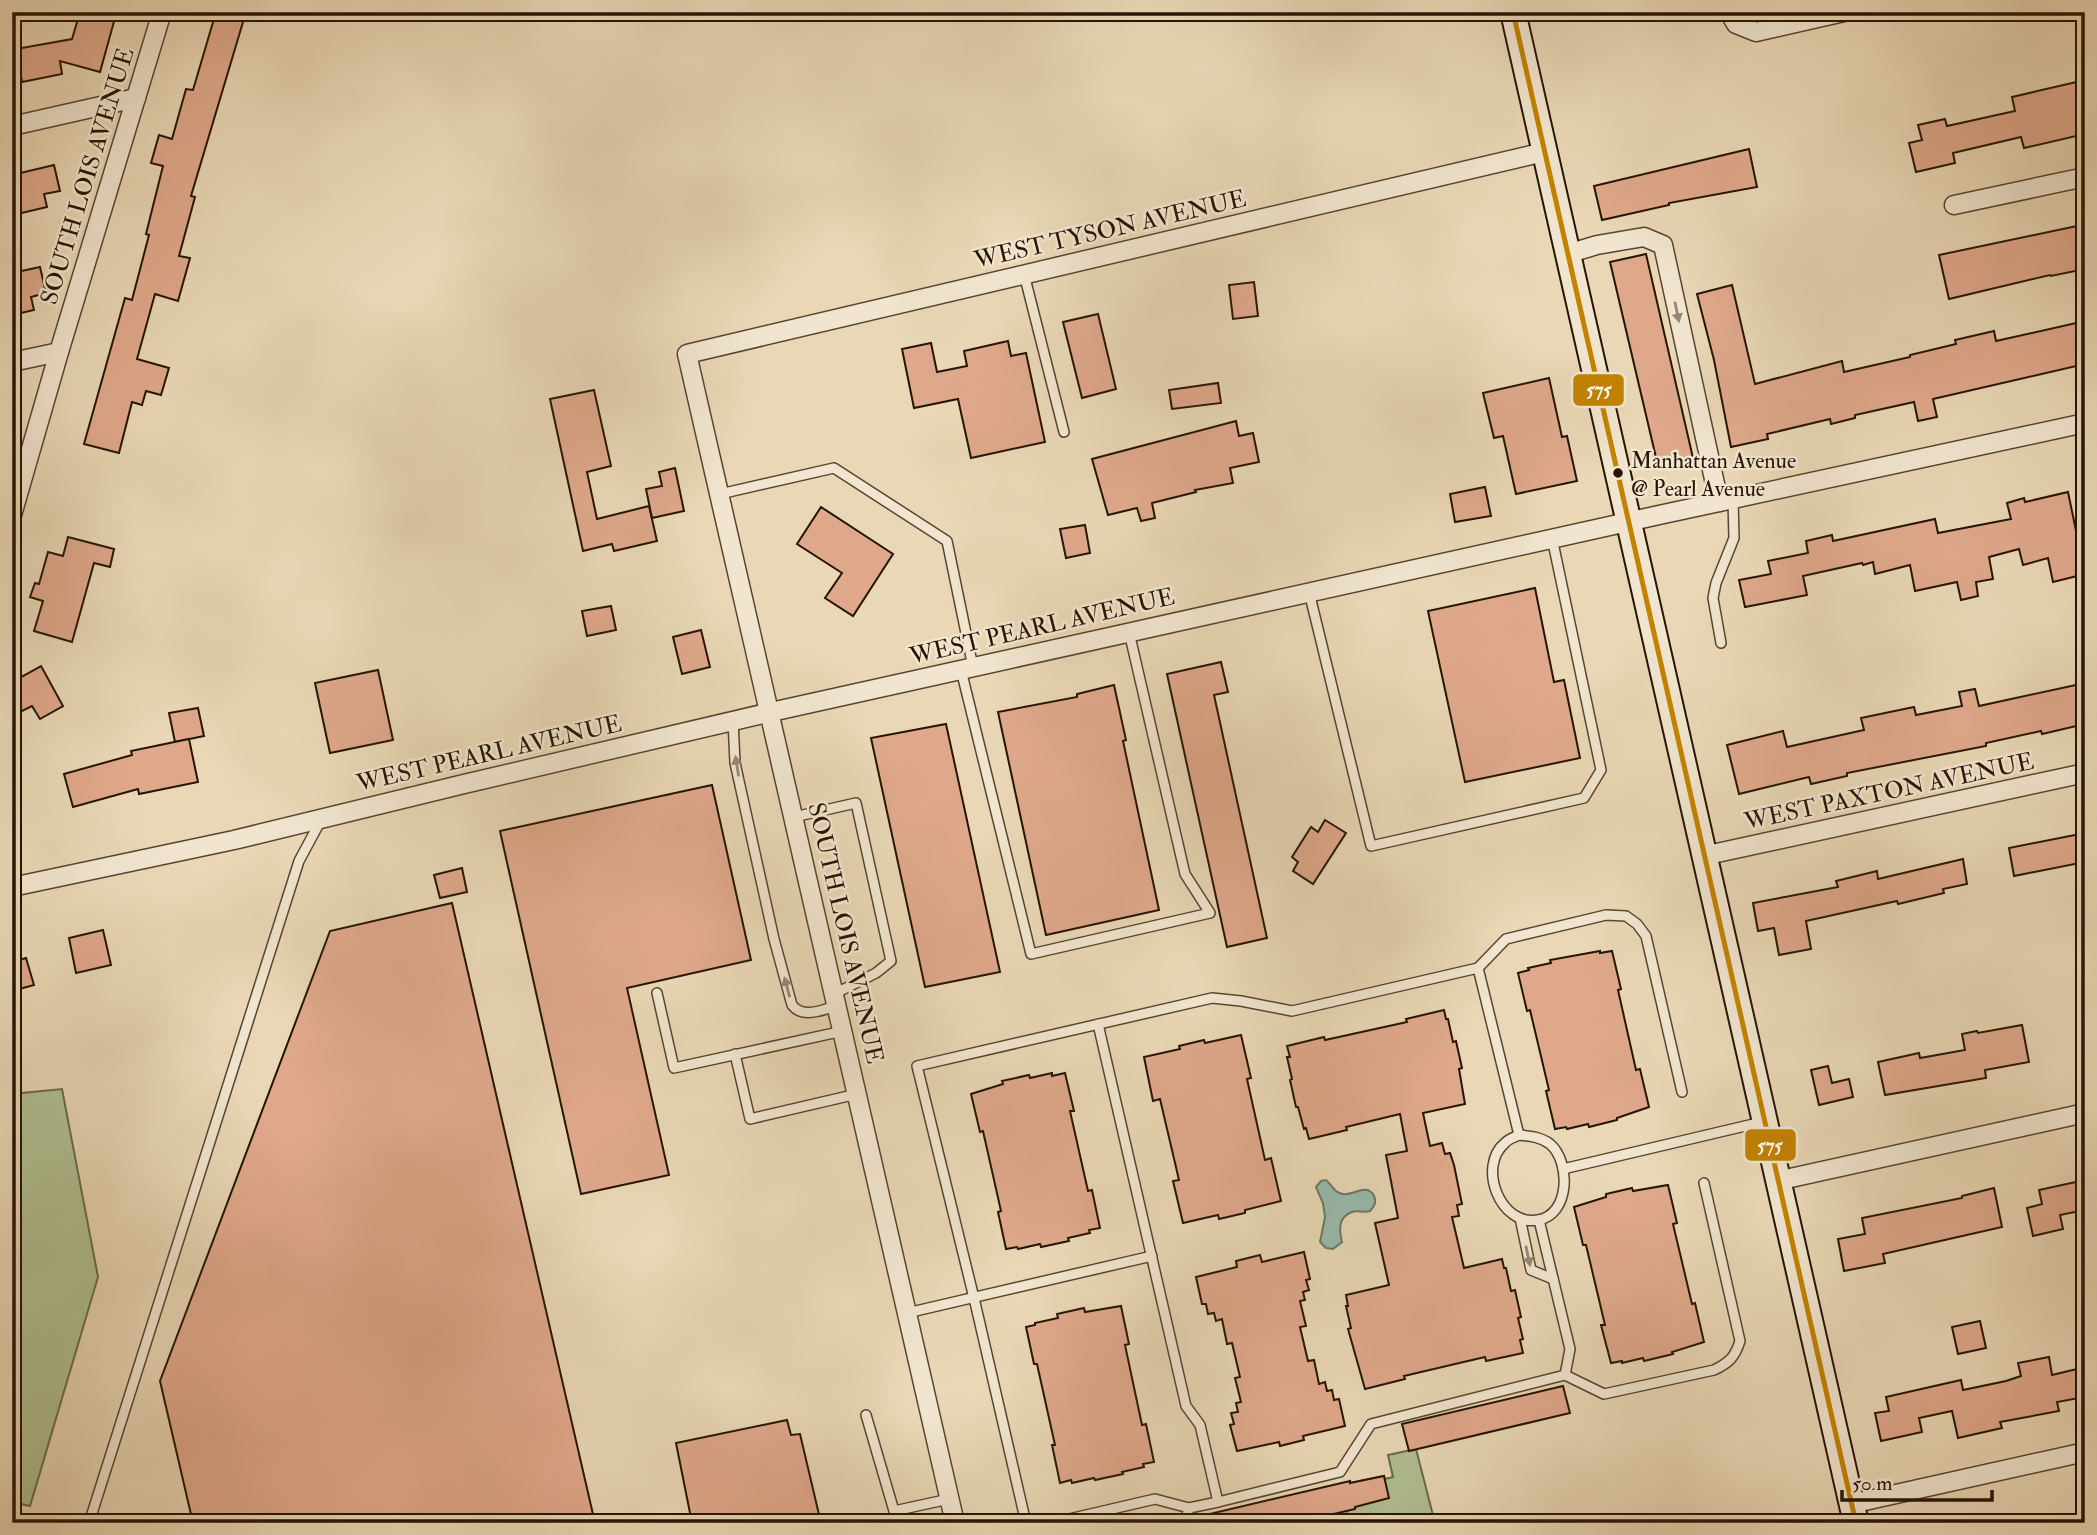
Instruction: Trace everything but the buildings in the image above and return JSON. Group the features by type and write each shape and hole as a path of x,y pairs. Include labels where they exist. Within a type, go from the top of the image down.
{"street":[{"name":"SOUTH LOIS AVENUE","path":"12,515 162,12"},
{"path":"1513,12 1853,1513 2085,1452"},
{"path":"1729,12 1736,24 1756,32 1844,12"},
{"path":"12,125 136,98"},
{"name":"WEST TYSON AVENUE","path":"687,354 1544,152"},
{"path":"1954,205 2085,177"},
{"path":"1567,254 1597,245 1644,237 1663,245 1726,500"},
{"path":"12,362 60,352"},
{"name":"SOUTH LOIS AVENUE","path":"687,354 955,1523"},
{"name":"WEST PEARL AVENUE","path":"12,887 234,840 733,720 2085,423"},
{"name":"WEST PAXTON AVENUE","path":"1703,856 2085,773"},
{"path":"1777,1181 2085,1113"}],"lane":[{"path":"1024,274 1064,432"},
{"path":"720,494 834,468 947,541 967,668 1031,954 1210,913 1185,874 1129,632"},
{"path":"1721,643 1713,598 1716,583 1734,538 1726,500"},
{"path":"1309,592 1371,846 1584,798 1601,770 1552,538"},
{"path":"733,720 735,763 774,939 792,1005 797,1012 804,1014 836,1000 891,961 856,803 794,817"},
{"path":"89,1523 299,861 321,818"},
{"path":"1026,1523 917,1066 1212,998 1292,1011 1478,968 1506,939 1606,915 1626,916 1637,923 1646,936 1682,1093"},
{"path":"1478,968 1519,1135"},
{"path":"657,993 674,1068 843,1031"},
{"path":"1098,1024 1186,1406 1200,1426 1218,1502"},
{"path":"735,1055 750,1119 857,1094"},
{"path":"1563,1169 1764,1121"},
{"path":"1519,1135 1536,1137 1549,1143 1557,1153 1563,1169 1565,1183 1561,1198 1552,1213 1539,1220 1520,1218 1508,1210 1494,1186 1491,1170 1495,1156 1504,1143 1519,1135"},
{"path":"1052,1523 1155,1499 1189,1508 1340,1472 1371,1424 1565,1375 1604,1394 1714,1370 1727,1364 1735,1355 1740,1341 1704,1184"},
{"path":"1520,1218 1531,1269 1553,1279"},
{"path":"1539,1220 1570,1349 1565,1375"},
{"path":"907,1313 1152,1256"},
{"path":"866,1415 897,1523"},
{"path":"894,1511 949,1499"},
{"path":"1185,1523 1189,1508"}],"shaded area":[{"path":"62,1089 98,1277 30,1506 12,1502 12,1094"},
{"path":"1326,1180 1340,1193 1368,1190 1375,1200 1370,1211 1354,1211 1344,1217 1340,1229 1342,1242 1333,1249 1326,1248 1320,1242 1325,1217 1323,1203 1316,1187"},
{"path":"1416,1449 1435,1523 1348,1523 1346,1511 1355,1508 1350,1483 1384,1476 1385,1479 1393,1477 1388,1455"}],"transit line":[{"name":"575","path":"1513,12 1856,1523"}],"place":[{"name":"Manhattan Avenue @ Pearl Avenue","path":"1618,473"}]}
